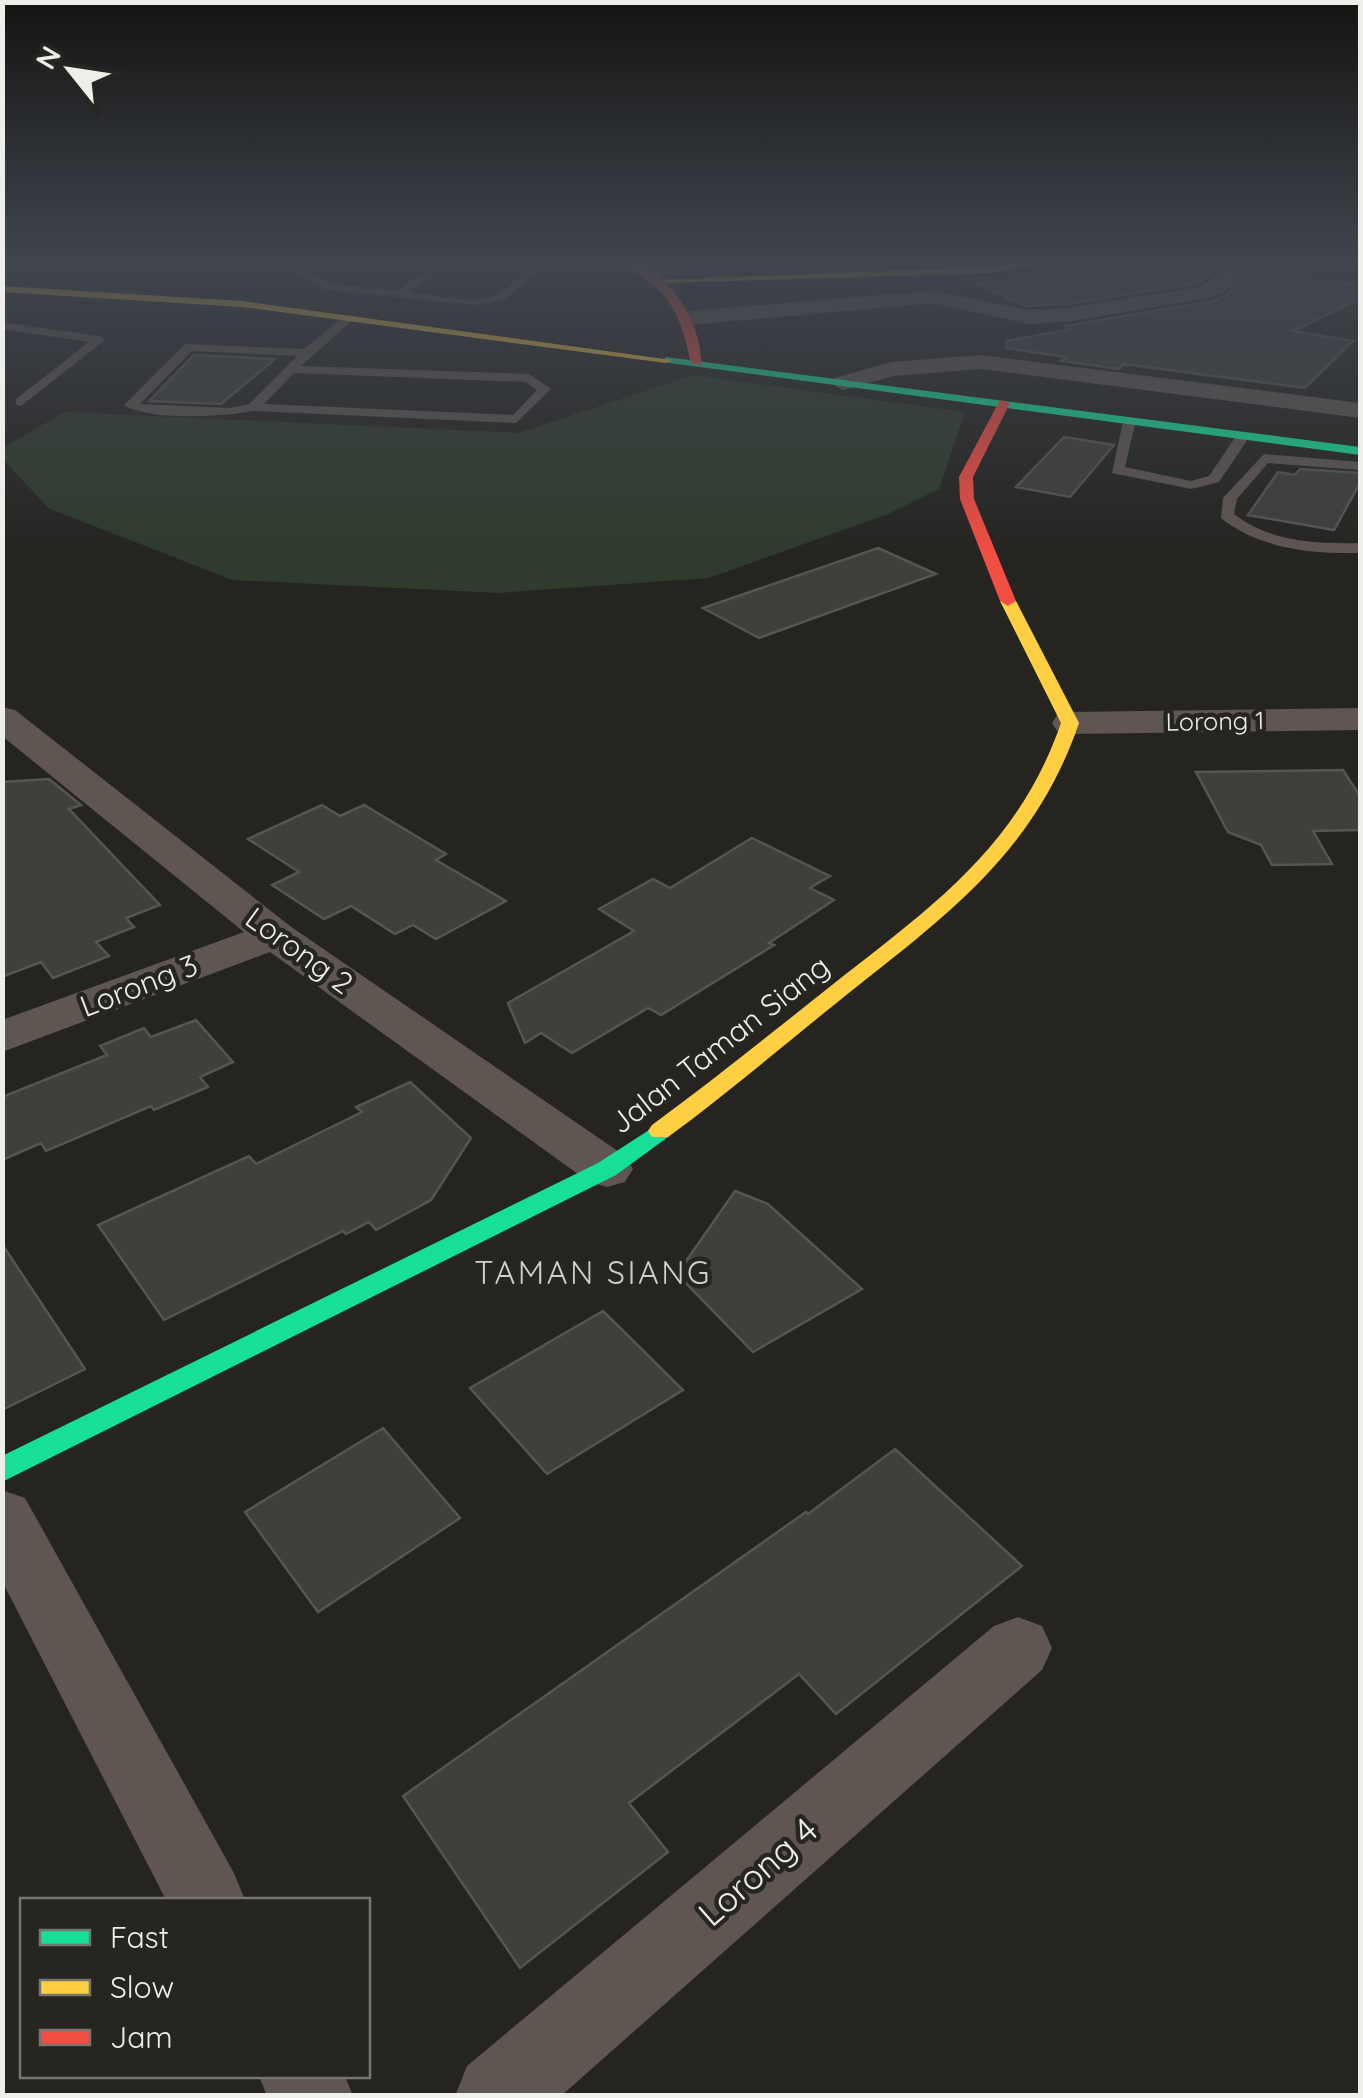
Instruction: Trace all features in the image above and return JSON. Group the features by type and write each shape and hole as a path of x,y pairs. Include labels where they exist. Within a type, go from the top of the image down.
{"street":[{"path":"659,358 1360,452"},
{"path":"697,358 698,363"},
{"path":"844,384 892,369 981,362 1360,411"},
{"path":"1004,403 976,451 966,477 967,499 1009,603 1070,724"},
{"name":"Lorong 2","path":"2,718 274,935 607,1169"},
{"name":"Lorong 1","path":"1070,724 1360,719"},
{"name":"Jalan Taman Siang","path":"2,1470 607,1169 718,1090 888,951 984,866 1041,796 1063,752 1070,724"},
{"name":"Lorong 3","path":"2,1037 274,935"},
{"path":"2,1517 206,1898"},
{"name":"Lorong 4","path":"497,2096 1018,1648"}],"lane":[{"path":"21,402 76,358"},
{"path":"178,358 131,406 516,418 545,388 529,378 293,369"},
{"path":"253,407 303,358"},
{"path":"1129,420 1117,470 1191,485 1214,479 1243,436"},
{"path":"1360,466 1264,458 1230,498 1226,514 1244,528 1282,541 1360,548"}],"green space":[{"path":"693,375 965,412 939,489 888,514 709,578 499,593 232,580 48,508 3,459 3,448 64,412 519,433"}],"building":[{"path":"191,358 275,359 221,404 149,401"},
{"path":"1065,358 1336,358 1305,388 1124,364 1119,369 1061,361"},
{"path":"1064,437 1114,445 1070,497 1016,487"},
{"path":"1300,469 1360,473 1360,483 1334,530 1248,515 1278,472 1295,475"},
{"path":"878,548 936,574 759,638 703,608"},
{"path":"1343,770 1360,796 1360,830 1313,831 1332,864 1272,865 1261,845 1228,832 1196,772"},
{"path":"49,779 81,805 69,809 160,905 126,918 134,927 96,942 109,956 53,978 41,962 2,977 2,782"},
{"path":"322,805 340,816 364,805 446,854 436,860 506,901 436,939 413,925 395,934 351,906 324,919 272,885 299,872 248,839"},
{"path":"752,838 830,876 810,888 834,900 769,943 774,945 661,1015 648,1008 572,1053 541,1033 525,1043 508,1003 634,931 599,909 653,879 670,888"},
{"path":"196,1020 233,1062 200,1077 208,1087 154,1110 151,1106 46,1151 41,1143 2,1160 2,1097 107,1055 100,1046 144,1028 151,1037"},
{"path":"410,1082 471,1138 431,1200 376,1230 369,1222 346,1234 343,1231 164,1320 98,1225 249,1156 256,1164 362,1112 356,1107"},
{"path":"735,1191 768,1204 862,1289 753,1352 677,1274"},
{"path":"2,1244 85,1369 2,1410"},
{"path":"603,1311 683,1390 547,1474 470,1388"},
{"path":"383,1428 460,1518 318,1612 245,1512"},
{"path":"895,1449 1022,1566 836,1714 799,1674 629,1803 668,1852 520,1968 403,1796"}],"traffic: fast":[{"path":"666,360 1360,451"},
{"path":"2,1470 607,1169 660,1131"}],"traffic: slow":[{"path":"650,358 666,360"},
{"path":"660,1131 941,908 1007,842 1034,805 1055,766 1070,723 1008,601"}],"traffic: jam":[{"path":"696,358 697,363"},
{"path":"1004,403 966,477 967,499 1008,601"}],"district":[{"name":"TAMAN SIANG","path":"593,1273"}]}
